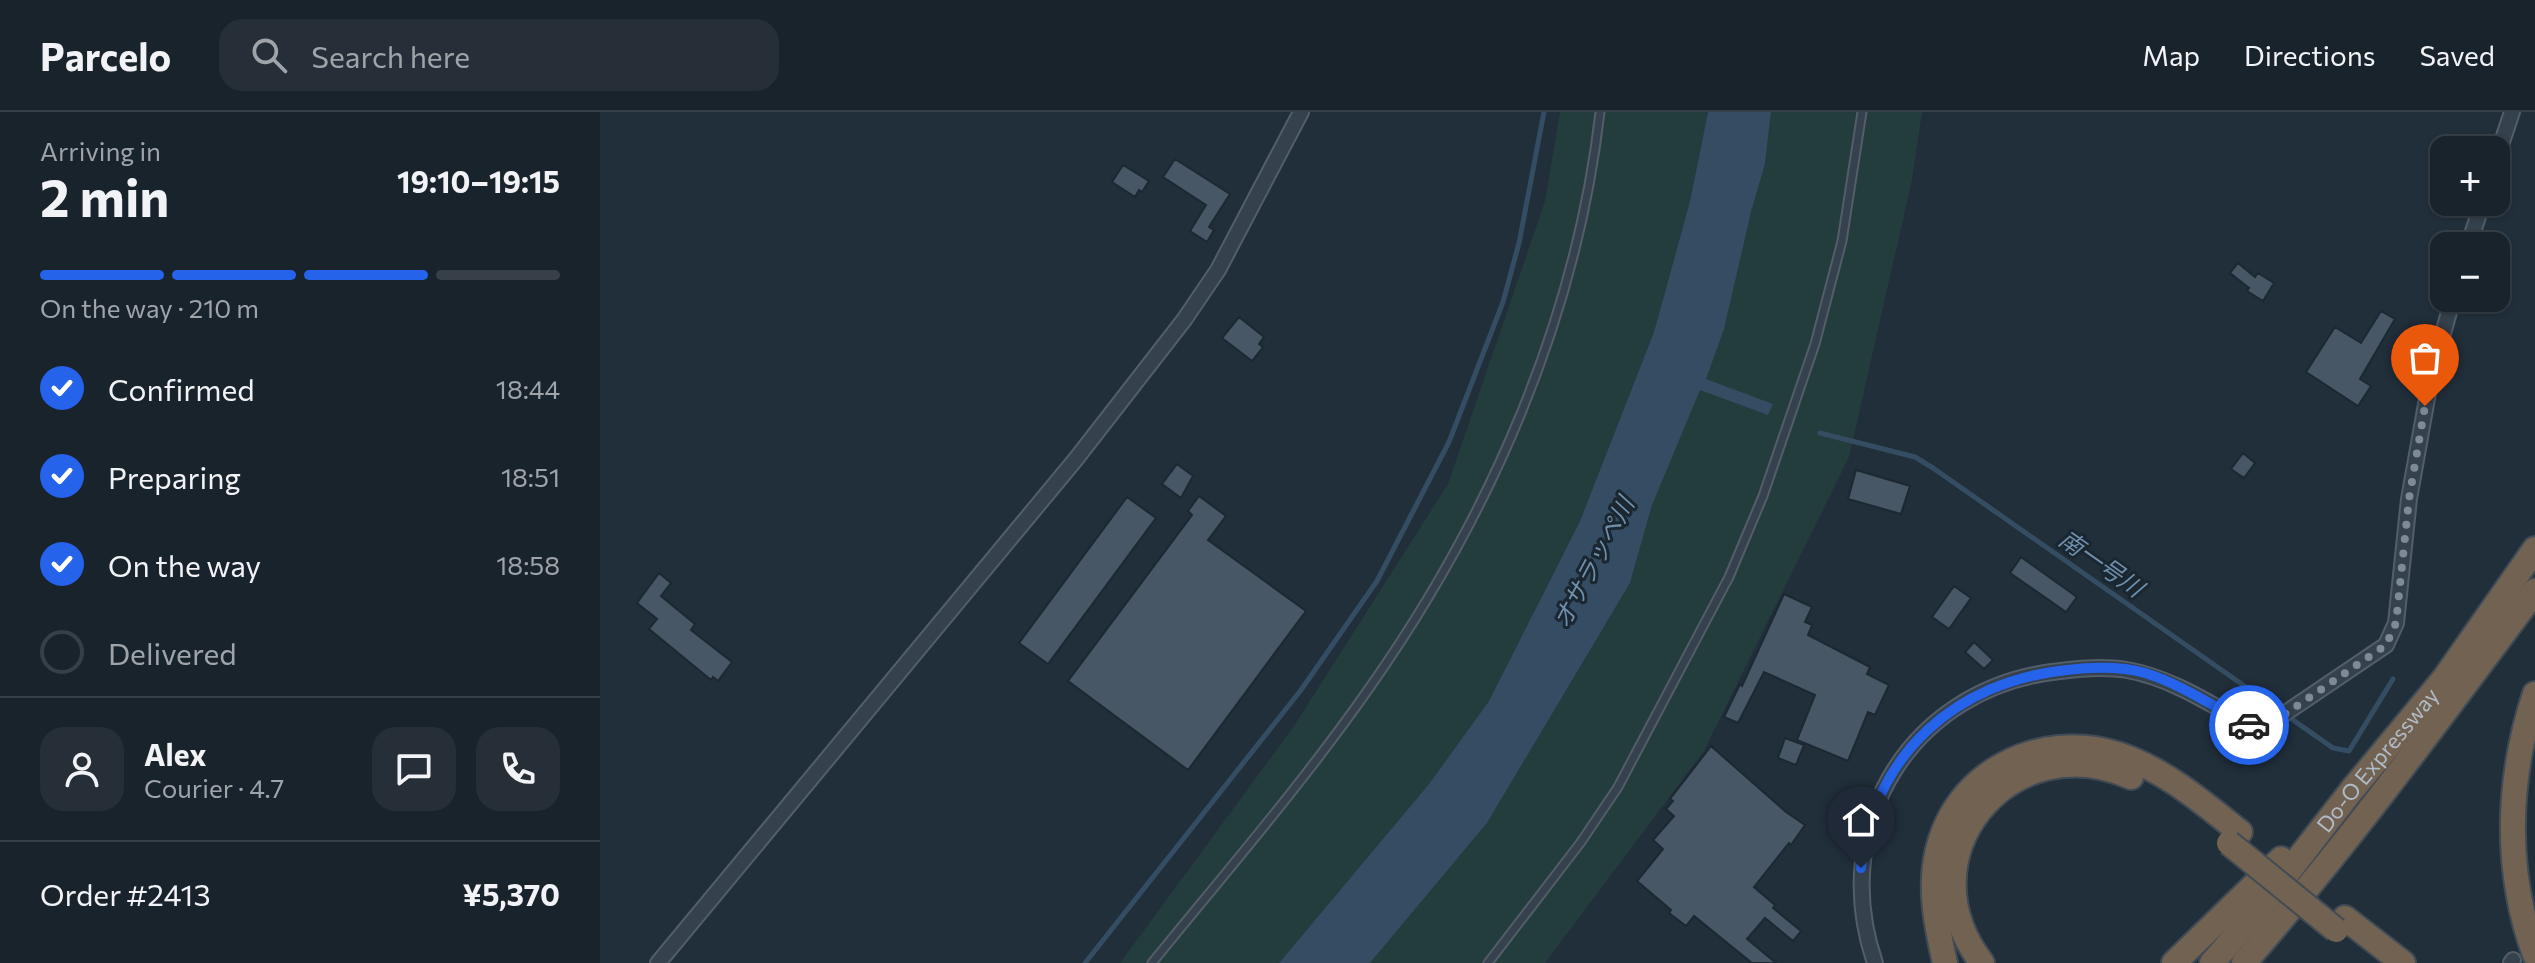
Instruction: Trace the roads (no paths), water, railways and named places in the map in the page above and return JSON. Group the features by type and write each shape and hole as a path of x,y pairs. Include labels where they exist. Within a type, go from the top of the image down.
{"highway":[{"name":"Do-O Expressway","path":"2212,963 2261,907 2444,679 2535,549"},
{"name":"Do-O Expressway","path":"2244,963 2284,917 2422,741 2535,591"},
{"path":"2520,959 2523,914 2517,884 2513,822 2518,759 2535,694"},
{"path":"1945,963 1933,884 1937,854 1946,825 1963,799 1992,772 2022,755 2047,747 2073,746 2118,754 2139,762 2185,789 2235,837 2340,924 2378,963"},
{"path":"1982,963 1958,919 1953,891 1957,855 1965,831 1984,805 2005,786 2027,773 2075,765 2110,769 2146,784 2235,837"},
{"path":"2174,963 2352,790"},
{"path":"2340,924 2403,963"}],"street":[{"path":"658,963 1076,459 1184,320 1218,270 1301,112"},
{"path":"2504,136 2512,112"},
{"path":"1875,963 1866,935 1861,901 1863,852 1872,814 1892,774 1917,740 1950,711 1972,697 2029,675 2079,669 2124,669 2169,683 2259,731 2386,645 2396,623 2412,483 2431,376 2449,312"}],"lane":[{"path":"1152,963 1292,791 1371,686 1476,510 1541,366 1575,255 1600,112"},
{"path":"1488,963 1581,842 1618,787 1729,577 1763,496 1815,344 1842,241 1862,112"}],"water":[{"name":"オサラッペ川","path":"1708,112 1771,112 1765,164 1724,329 1706,379 1773,404 1768,415 1700,390 1652,505 1630,583 1487,823 1370,963 1279,963 1429,784 1489,701 1580,521 1654,332 1690,201"}],"waterway":[{"path":"1085,963 1301,690 1377,581 1449,442 1503,302 1519,243 1544,112"},
{"name":"南一号川","path":"1820,433 1915,457 1933,468 2333,748 2349,751 2393,679"}]}
